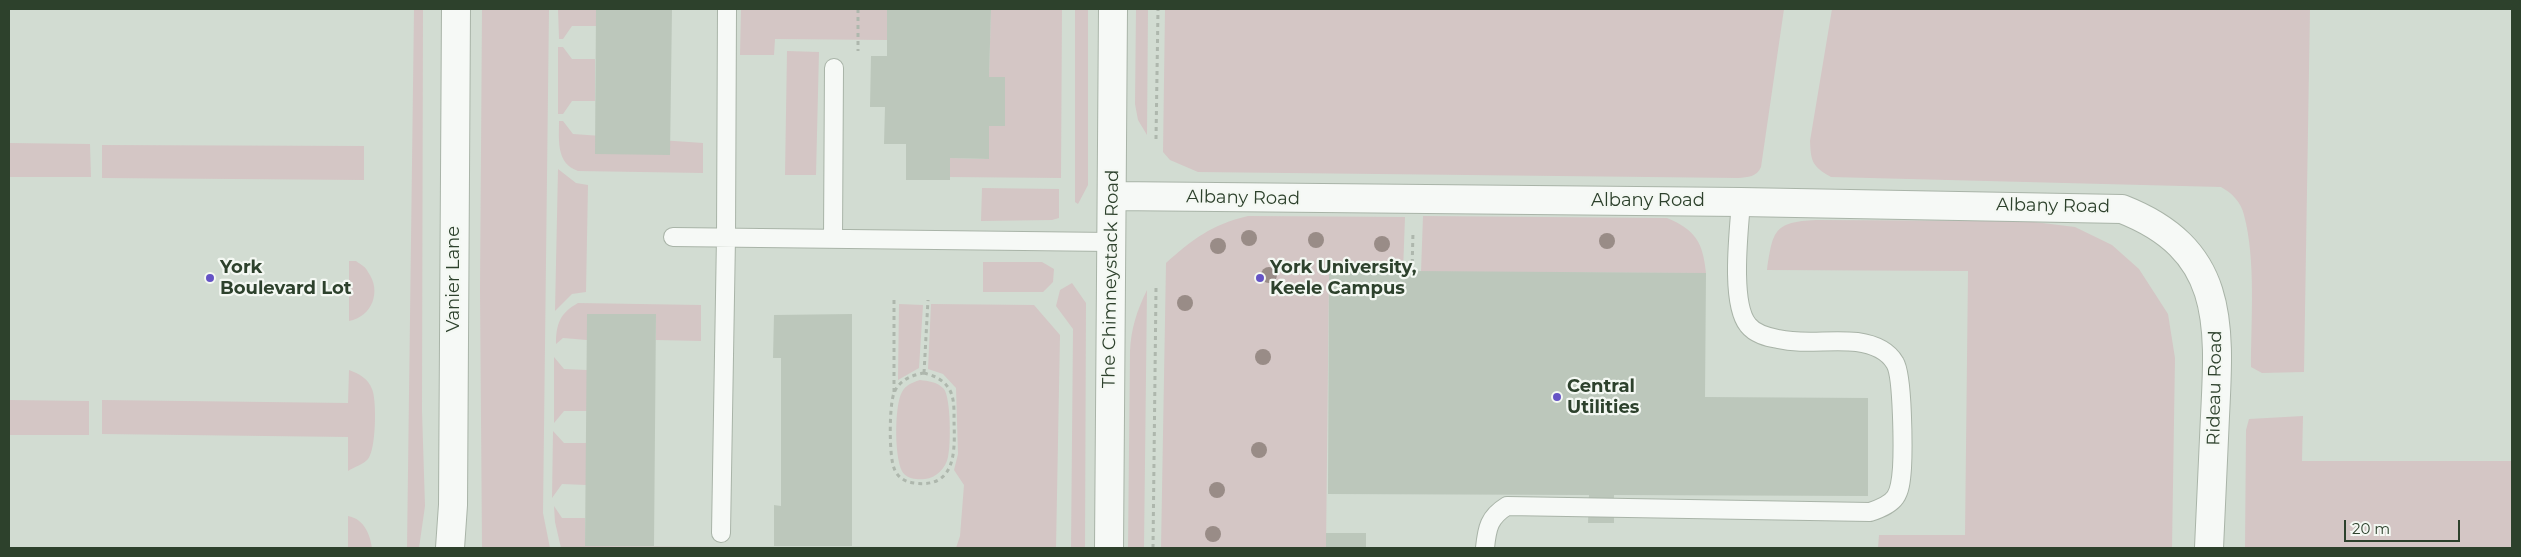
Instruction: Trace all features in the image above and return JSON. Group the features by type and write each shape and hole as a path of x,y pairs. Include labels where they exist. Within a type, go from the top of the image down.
{"street":[{"name":"Vanier Lane","path":"450,548 453,505 456,9"},
{"name":"The Chimneystack Road","path":"1108,548 1113,9"},
{"name":"Albany Road","path":"1112,196 2115,207 2142,216 2175,239"},
{"name":"Rideau Road","path":"2175,239 2191,258 2202,276 2216,316 2216,400 2209,548"}],"lane":[{"path":"721,533 726,237 727,9"},
{"path":"833,238 834,68"},
{"path":"1485,548 1487,528 1495,514 1507,506 1870,512 1888,506 1898,493 1902,468 1900,378 1896,363 1884,351 1870,345 1855,342 1794,342 1761,335 1747,324 1740,302 1737,272 1741,202"},
{"path":"673,237 1111,242"}],"path":[{"path":"1156,139 1158,9"},
{"path":"1153,548 1156,288"},
{"path":"894,300 894,393 891,458 894,470 901,479 914,483 926,483 939,479 949,469 955,455 954,400 948,386 934,376 924,373 903,381 894,393"},
{"path":"924,373 928,300"}],"shaded area":[{"name":"York University, Keele Campus","path":"9,9 2512,9 2512,548 9,548"},
{"path":"414,9 423,9 422,411 425,506 419,548 407,548"},
{"path":"482,9 549,9 543,513 550,548 482,548 480,290"},
{"path":"558,9 596,9 596,26 572,26 563,39 559,39"},
{"path":"741,9 887,9 887,40 775,39 774,55 740,55"},
{"path":"991,9 1062,9 1061,178 949,177 950,158 988,159 989,126 1005,126 1005,77 989,77"},
{"path":"1075,9 1088,9 1088,185 1078,204 1075,202"},
{"path":"1136,9 1148,9 1147,135 1138,120 1135,104"},
{"path":"1165,9 1784,9 1761,167 1755,175 1738,178 1198,172 1170,160 1163,152"},
{"path":"1832,9 2310,9 2304,372 2262,373 2251,367 2252,290 2248,233 2241,206 2229,192 2221,187 1831,177 1820,170 1812,159 1810,141"},
{"path":"558,47 563,47 572,59 595,59 595,101 572,101 563,114 558,114"},
{"path":"787,51 819,52 816,175 785,175"},
{"path":"559,121 563,121 573,134 703,143 703,173 578,171 566,163 562,157 559,144"},
{"path":"9,143 90,144 91,177 9,177"},
{"path":"102,145 364,146 364,180 102,178"},
{"path":"558,169 576,183 588,185 586,292 572,294 555,311"},
{"path":"982,188 1059,189 1059,218 1052,220 981,221"},
{"path":"1248,216 1405,217 1403,272 1329,273 1326,548 1161,548 1166,263 1213,228"},
{"path":"1423,216 1667,218 1685,227 1696,239 1703,253 1706,273 1421,272"},
{"path":"1816,220 2026,221 2075,227 2112,245 2139,269 2168,314 2175,358 2172,548 1878,548 1879,535 1965,535 1968,271 1767,270 1771,246 1778,231 1791,223"},
{"path":"349,261 356,261 367,270 372,279 374,295 369,309 357,319 349,321"},
{"path":"983,262 1042,262 1054,269 1053,282 1043,292 983,292"},
{"path":"1072,283 1086,303 1085,548 1071,548 1073,329 1056,306 1060,290"},
{"path":"1147,290 1144,548 1128,548 1130,351 1135,320"},
{"path":"578,303 701,305 701,341 656,340 656,314 587,314 587,340 563,338 556,344 560,320 567,311"},
{"path":"899,304 923,305 919,368 898,380"},
{"path":"931,304 1034,305 1060,335 1056,548 956,548 960,536 964,485 954,470 958,454 956,388 943,374 928,369"},
{"path":"554,357 564,369 587,370 587,411 564,411 554,423"},
{"path":"349,370 363,377 370,385 374,395 375,414 371,454 366,461 348,471 348,437 102,434 102,400 348,403"},
{"path":"920,380 936,383 944,389 948,402 950,433 949,451 945,465 933,477 920,479 906,476 901,468 898,459 896,421 899,399 902,392 909,384"},
{"path":"9,400 89,401 89,435 9,435"},
{"path":"2303,416 2302,461 2512,461 2512,548 2245,548 2246,430 2249,419"},
{"path":"553,431 564,443 586,443 586,485 562,484 552,498"},
{"path":"554,506 562,518 585,518 585,546 888,548 561,548 555,522"},
{"path":"348,516 358,520 365,528 372,548 348,548"}],"building":[{"path":"596,9 672,9 670,155 595,154"},
{"path":"887,9 991,9 989,77 1005,77 1005,126 989,126 989,159 950,158 950,180 906,180 906,144 884,144 885,107 870,107 871,56 887,56"},
{"name":"Central Utilities","path":"1329,272 1706,273 1705,397 1868,398 1868,496 1614,495 1614,523 1588,523 1589,495 1328,494"},
{"path":"587,314 656,314 654,546 585,546"},
{"path":"852,314 852,546 774,546 774,505 781,506 781,358 773,358 774,315"},
{"path":"1326,533 1366,533 1366,548 1326,548"}],"place":[{"name":"York Boulevard Lot","path":"210,278"},
{"name":"York University, Keele Campus","path":"1260,278"},
{"name":"Central Utilities","path":"1557,397"}]}
